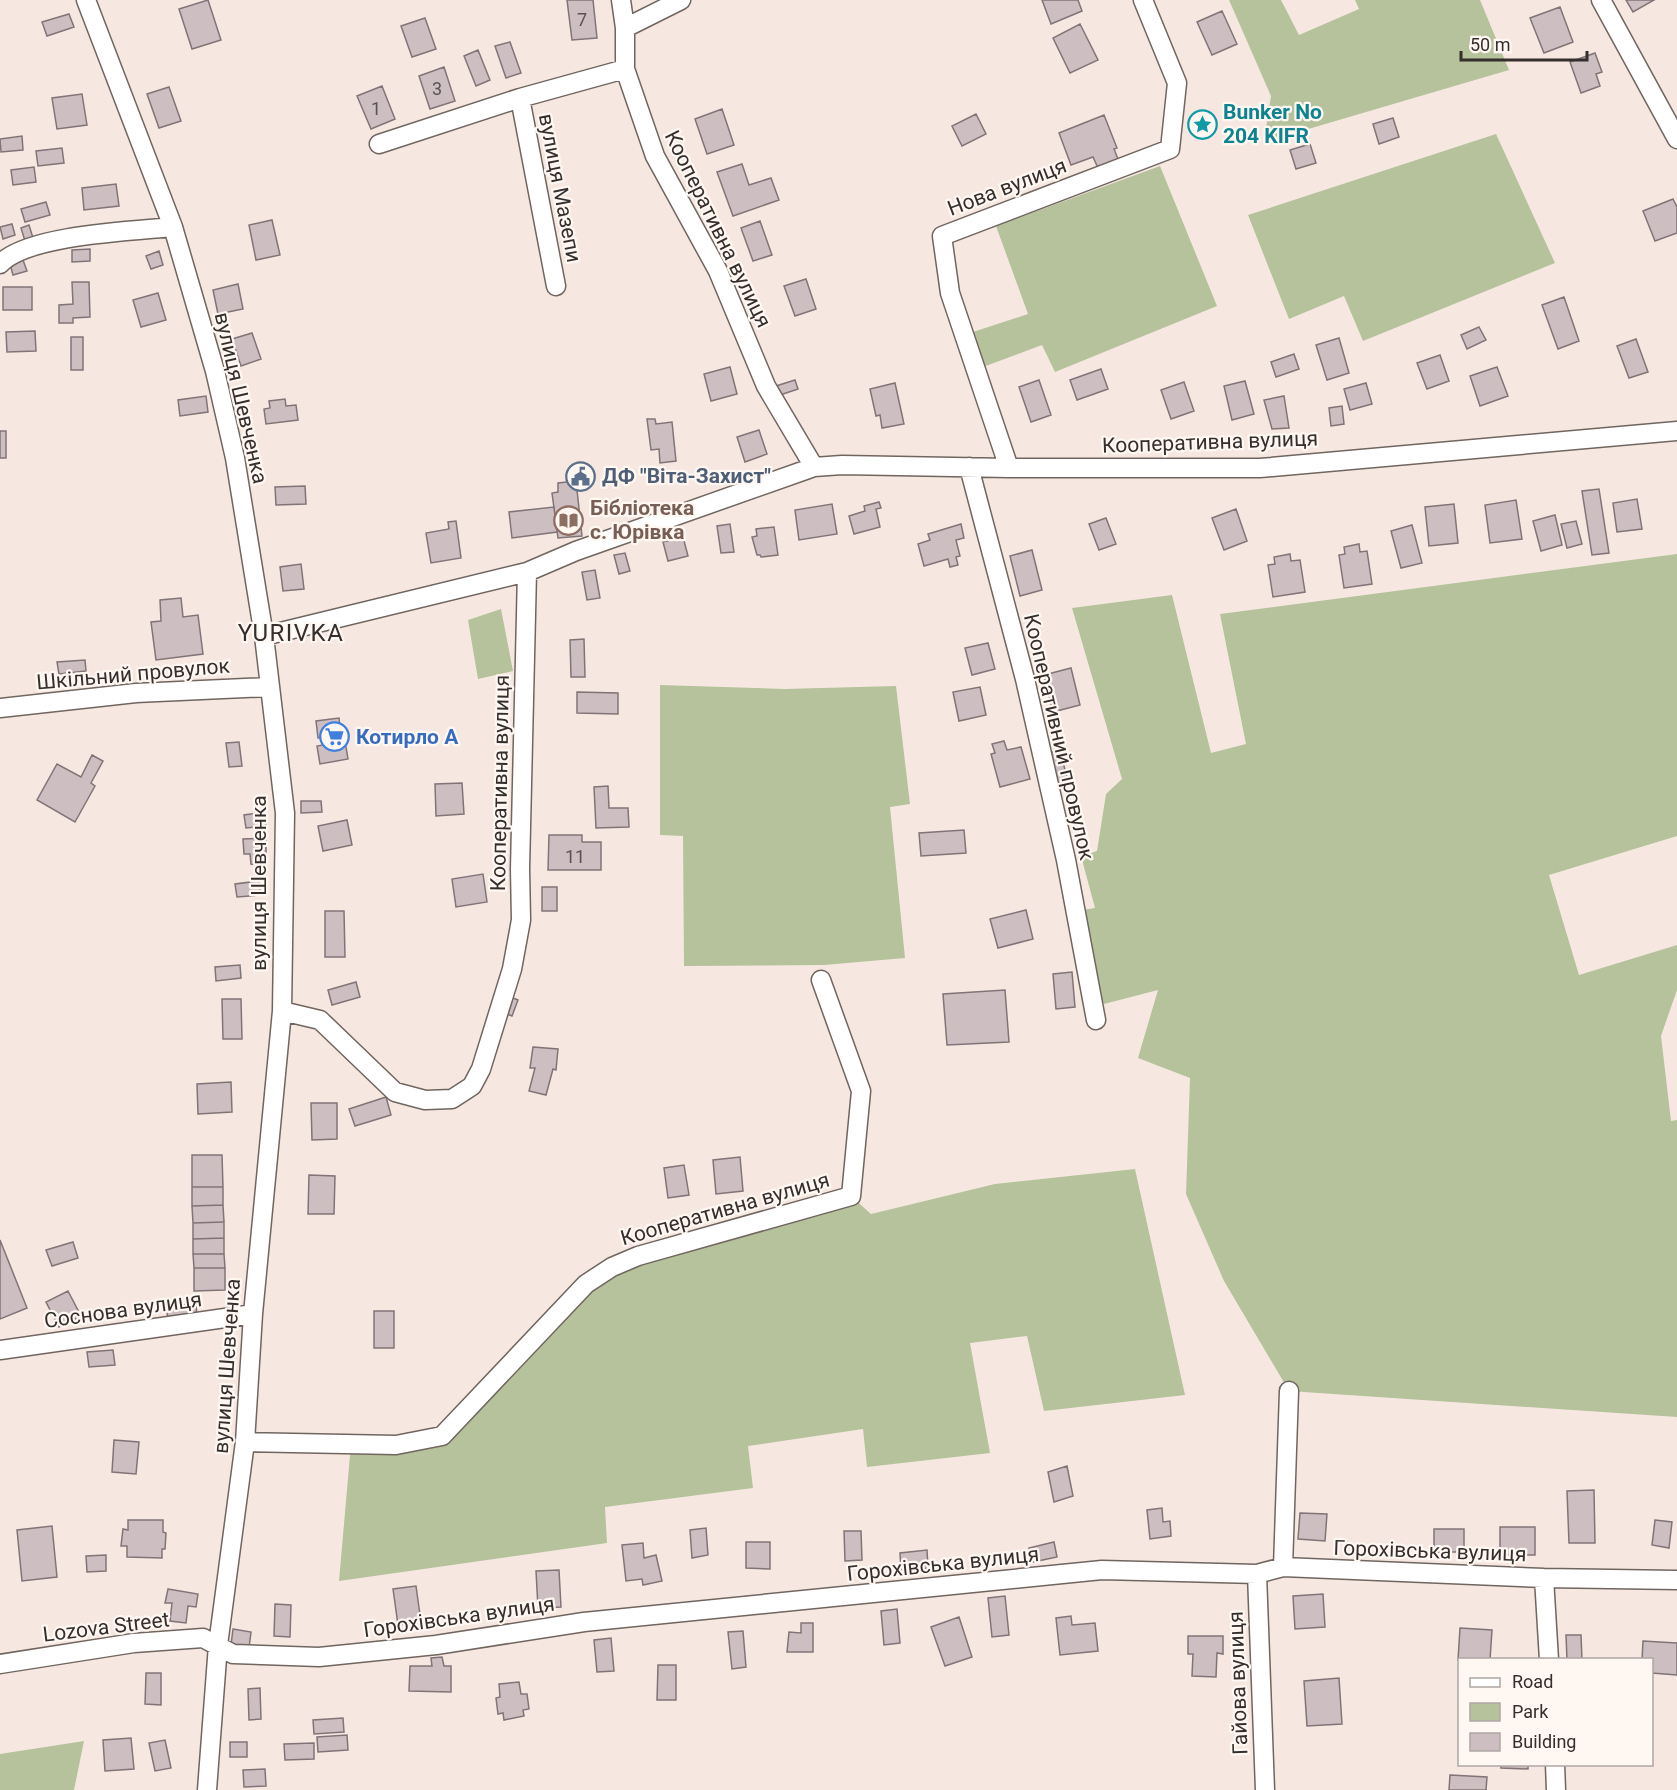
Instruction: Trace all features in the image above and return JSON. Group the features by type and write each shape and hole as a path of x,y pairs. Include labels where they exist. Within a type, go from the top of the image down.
{"street":[{"name":"вулиця Шевченка","path":"86,0 173,227 215,371 235,458 264,636 285,813 282,1011 253,1314 245,1442 218,1645 207,1790"},
{"path":"621,0 625,28 625,69"},
{"path":"625,28 681,0"},
{"name":"Нова вулиця","path":"1009,468 950,293 942,236 1170,149 1176,83 1143,0"},
{"path":"1601,0 1677,138"},
{"name":"Кооперативна вулиця","path":"625,69 655,156 718,270 766,386 814,467"},
{"name":"вулиця Мазепи","path":"379,144 520,98 625,69"},
{"name":"вулиця Мазепи","path":"520,98 556,286"},
{"path":"0,264 28,247 55,240 173,227"},
{"name":"Кооперативна вулиця","path":"264,636 527,572 576,551 814,467 842,465 1009,468 1260,468 1677,431"},
{"name":"Кооперативний провулок","path":"969,467 1025,680 1066,860 1096,1020"},
{"name":"Кооперативна вулиця","path":"282,1011 320,1020 395,1092 425,1100 452,1099 472,1086 481,1069 512,969 521,920 520,868 527,572"},
{"name":"Шкільний провулок","path":"0,708 136,693 269,687"},
{"name":"Кооперативна вулиця","path":"245,1442 396,1445 442,1436 586,1284 612,1267 638,1256 851,1196 861,1091 821,980"},
{"name":"Соснова вулиця","path":"0,1350 253,1314"},
{"path":"1283,1567 1289,1391"},
{"name":"Горохівська вулиця","path":"218,1645 232,1654 320,1657 436,1645 584,1622 1102,1570 1257,1574 1283,1567 1544,1578 1677,1580"},
{"name":"Гайова вулиця","path":"1257,1574 1265,1790"},
{"path":"1544,1578 1549,1658"},
{"name":"Lozova Street","path":"0,1664 134,1643 203,1638 218,1645"},
{"path":"1555,1766 1556,1790"}],"green space":[{"path":"1229,0 1281,0 1299,35 1359,9 1355,0 1480,0 1509,70 1264,142 1271,96"},
{"path":"1496,134 1555,263 1363,341 1344,296 1289,319 1248,215"},
{"path":"1160,166 1217,306 1055,372 1042,345 983,367 973,332 1028,314 996,226"},
{"path":"1677,554 1677,836 1549,875 1579,975 1677,945 1677,990 1661,1036 1671,1121 1677,1120 1677,1417 1289,1391 1224,1281 1186,1194 1190,1078 1138,1058 1158,990 1104,1004 1095,986 1082,910 1095,908 1081,856 1097,851 1106,794 1122,779 1072,608 1172,595 1211,753 1246,744 1220,614"},
{"path":"501,609 513,671 478,679 468,620"},
{"path":"660,685 784,689 896,686 910,804 890,807 905,958 824,965 684,966 683,836 660,835"},
{"path":"1135,1169 1185,1395 1044,1411 1027,1336 970,1343 990,1453 867,1467 863,1429 748,1446 753,1488 605,1507 607,1543 339,1581 351,1444 442,1436 612,1267 851,1196 871,1214 995,1184"},
{"path":"84,1741 74,1790 0,1790 0,1754"}],"building":[{"path":"208,0 221,40 192,49 179,9"},
{"path":"567,0 593,0 597,38 572,40"},
{"path":"1042,0 1078,0 1082,11 1051,24"},
{"path":"1626,0 1654,0 1633,12"},
{"path":"1560,7 1573,42 1544,53 1530,18"},
{"path":"1222,11 1237,44 1212,55 1197,22"},
{"path":"69,14 74,27 47,36 42,22"},
{"path":"425,18 436,49 412,57 401,26"},
{"path":"1080,24 1098,60 1070,73 1053,38"},
{"path":"510,42 521,73 506,78 495,46"},
{"path":"478,50 490,80 476,86 464,56"},
{"path":"1595,53 1602,72 1596,74 1600,86 1581,93 1570,62"},
{"path":"444,67 455,101 430,109 419,76"},
{"path":"382,86 395,119 371,129 357,96"},
{"path":"169,87 181,121 159,128 147,94"},
{"path":"82,94 87,125 57,129 52,98"},
{"path":"722,109 734,145 707,154 695,119"},
{"path":"976,114 986,134 962,146 952,126"},
{"path":"1104,115 1117,148 1114,149 1118,159 1098,168 1093,157 1071,165 1059,133"},
{"path":"1393,118 1399,137 1379,144 1373,124"},
{"path":"22,136 23,150 1,152 0,139"},
{"path":"1310,144 1316,163 1296,169 1290,150"},
{"path":"62,148 64,163 38,166 36,151"},
{"path":"742,164 749,185 771,178 779,200 733,216 717,172"},
{"path":"34,167 36,182 13,185 11,170"},
{"path":"116,184 119,206 84,210 82,188"},
{"path":"1673,199 1677,207 1677,233 1655,241 1643,211"},
{"path":"46,202 50,215 25,222 21,209"},
{"path":"272,220 280,255 256,260 249,225"},
{"path":"760,221 772,255 753,261 741,228"},
{"path":"12,224 15,235 3,239 0,227"},
{"path":"29,225 33,238 25,241 21,228"},
{"path":"90,249 90,261 72,262 72,250"},
{"path":"159,251 163,265 151,269 146,256"},
{"path":"23,260 27,271 13,275 10,264"},
{"path":"806,279 816,309 795,316 784,286"},
{"path":"72,282 89,282 90,317 73,318 73,323 59,323 59,305 73,304"},
{"path":"238,284 243,309 218,314 213,290"},
{"path":"3,287 32,287 32,310 3,310"},
{"path":"158,293 166,320 141,327 133,300"},
{"path":"1564,297 1579,341 1558,349 1542,305"},
{"path":"1479,327 1486,340 1467,349 1461,335"},
{"path":"35,331 36,351 7,352 6,332"},
{"path":"252,333 261,359 241,366 232,339"},
{"path":"71,337 83,337 83,370 71,370"},
{"path":"1339,338 1349,373 1327,380 1316,345"},
{"path":"1636,339 1648,372 1629,378 1617,346"},
{"path":"1294,354 1299,369 1276,377 1271,362"},
{"path":"1440,355 1449,381 1427,389 1417,363"},
{"path":"730,367 737,394 711,401 704,374"},
{"path":"1497,367 1508,396 1480,406 1470,376"},
{"path":"1101,369 1108,389 1077,400 1070,380"},
{"path":"795,380 798,389 780,395 776,386"},
{"path":"1039,380 1051,415 1031,422 1019,387"},
{"path":"1245,381 1254,414 1232,420 1224,386"},
{"path":"1184,382 1194,411 1171,419 1161,390"},
{"path":"895,383 904,424 882,428 880,415 876,416 870,389"},
{"path":"1366,383 1372,404 1350,410 1344,389"},
{"path":"206,396 208,412 180,416 178,400"},
{"path":"1284,396 1289,428 1272,429 1264,400"},
{"path":"285,399 286,406 296,405 298,420 266,424 264,409 270,408 269,401"},
{"path":"1342,406 1344,424 1331,426 1329,408"},
{"path":"647,419 655,419 656,424 672,422 676,461 660,463 659,449 651,450"},
{"path":"759,430 767,454 745,462 737,437"},
{"path":"0,431 6,431 6,458 0,458"},
{"path":"576,481 582,536 558,538 552,493 558,492 558,483"},
{"path":"305,486 306,504 276,505 275,487"},
{"path":"1599,489 1609,553 1592,555 1582,491"},
{"path":"1637,499 1642,529 1617,532 1613,503"},
{"path":"1516,500 1522,539 1490,543 1485,505"},
{"path":"879,502 881,508 876,509 880,527 854,534 849,516 865,511 864,506"},
{"path":"832,504 837,534 799,540 795,510"},
{"path":"1454,504 1458,543 1429,546 1425,507"},
{"path":"554,507 557,532 512,538 509,512"},
{"path":"1236,509 1247,541 1224,550 1212,518"},
{"path":"1555,515 1562,545 1541,551 1533,521"},
{"path":"1106,518 1116,544 1099,550 1089,524"},
{"path":"456,521 461,558 431,563 426,533 449,529 448,522"},
{"path":"1576,521 1582,544 1567,548 1561,524"},
{"path":"730,524 734,552 721,553 717,526"},
{"path":"961,524 964,538 956,540 960,556 956,557 958,565 950,567 948,559 924,566 918,544 930,540 928,534"},
{"path":"1412,525 1422,563 1401,568 1391,531"},
{"path":"774,527 778,555 761,557 757,555 752,537 757,536 756,529"},
{"path":"683,537 688,556 668,561 663,542"},
{"path":"1359,544 1360,552 1367,551 1372,584 1344,588 1339,555 1345,554 1344,547"},
{"path":"1032,550 1042,590 1020,596 1010,556"},
{"path":"625,553 630,571 619,574 614,555"},
{"path":"1290,554 1291,561 1300,560 1305,592 1273,597 1268,565 1275,564 1274,557"},
{"path":"301,564 304,589 283,591 280,567"},
{"path":"595,570 600,598 587,600 582,572"},
{"path":"181,598 183,617 198,615 203,654 156,660 151,622 161,621 160,600"},
{"path":"584,639 585,677 571,677 570,640"},
{"path":"988,643 995,669 972,675 965,648"},
{"path":"85,660 86,671 59,674 57,662"},
{"path":"1071,668 1080,705 1053,712 1044,675"},
{"path":"980,687 986,715 959,721 953,692"},
{"path":"577,692 618,693 618,714 577,713"},
{"path":"339,718 341,736 318,738 316,721"},
{"path":"345,741 348,759 320,764 317,746"},
{"path":"1004,741 1007,750 1021,747 1030,779 1000,787 991,754 995,753 992,744"},
{"path":"239,742 242,766 229,767 226,743"},
{"path":"1060,750 1068,782 1053,786 1045,754"},
{"path":"92,755 103,761 91,783 95,786 75,822 37,800 57,764 81,777"},
{"path":"462,783 464,814 436,816 435,784"},
{"path":"608,786 609,808 628,808 629,827 596,828 594,787"},
{"path":"301,801 321,801 322,812 301,813"},
{"path":"265,812 266,826 246,828 244,815"},
{"path":"347,820 352,845 323,851 318,826"},
{"path":"964,830 966,853 921,856 919,833"},
{"path":"549,835 582,835 582,842 601,842 601,870 548,870"},
{"path":"266,838 266,853 258,852 259,865 251,864 250,854 244,854 243,839"},
{"path":"483,874 487,902 456,907 452,879"},
{"path":"259,881 261,895 237,897 235,884"},
{"path":"542,887 557,887 557,911 542,911"},
{"path":"1026,910 1033,939 998,948 990,919"},
{"path":"325,911 344,911 345,957 325,957"},
{"path":"240,965 241,978 216,981 215,967"},
{"path":"1072,972 1075,1007 1056,1009 1053,974"},
{"path":"356,982 360,997 332,1005 328,990"},
{"path":"1005,990 1009,1042 947,1045 943,994"},
{"path":"508,996 518,1000 512,1016 502,1012"},
{"path":"222,999 241,999 242,1039 223,1039"},
{"path":"533,1047 558,1049 556,1070 553,1069 546,1095 529,1091 535,1068 530,1068"},
{"path":"231,1082 232,1112 198,1114 197,1084"},
{"path":"386,1097 391,1115 355,1126 349,1109"},
{"path":"311,1103 337,1103 337,1139 312,1140"},
{"path":"192,1155 222,1155 223,1187 192,1187"},
{"path":"740,1157 743,1191 716,1194 713,1160"},
{"path":"684,1165 689,1195 668,1198 664,1168"},
{"path":"309,1175 335,1176 334,1214 308,1214"},
{"path":"192,1187 223,1187 223,1205 192,1206"},
{"path":"223,1205 224,1222 193,1223 192,1206"},
{"path":"224,1222 224,1238 193,1239 193,1223"},
{"path":"224,1238 224,1254 193,1254 193,1239"},
{"path":"0,1240 27,1308 0,1319"},
{"path":"73,1242 78,1258 52,1266 46,1250"},
{"path":"193,1254 224,1254 225,1268 194,1268"},
{"path":"194,1268 225,1268 225,1290 194,1291"},
{"path":"68,1291 81,1316 59,1327 46,1302"},
{"path":"196,1304 197,1316 168,1319 166,1306"},
{"path":"374,1311 394,1311 394,1348 374,1348"},
{"path":"113,1350 115,1365 89,1367 87,1352"},
{"path":"114,1440 139,1442 136,1474 112,1472"},
{"path":"1067,1466 1073,1496 1054,1502 1048,1472"},
{"path":"1594,1490 1595,1543 1569,1543 1567,1491"},
{"path":"1162,1508 1163,1522 1170,1521 1171,1536 1150,1539 1147,1510"},
{"path":"1300,1513 1327,1514 1325,1541 1298,1539"},
{"path":"128,1520 163,1520 163,1532 166,1533 162,1558 127,1557 127,1546 121,1546 123,1529 128,1530"},
{"path":"1655,1520 1672,1522 1669,1548 1652,1545"},
{"path":"52,1526 57,1577 22,1581 17,1530"},
{"path":"1500,1527 1535,1527 1535,1555 1500,1555"},
{"path":"706,1528 708,1555 692,1558 690,1530"},
{"path":"1434,1529 1464,1529 1464,1552 1434,1552"},
{"path":"844,1531 861,1531 862,1560 845,1561"},
{"path":"746,1542 770,1542 770,1569 746,1568"},
{"path":"1054,1542 1057,1557 1033,1562 1029,1548"},
{"path":"643,1543 644,1558 656,1555 662,1581 643,1585 642,1579 626,1581 622,1545"},
{"path":"927,1550 928,1568 901,1570 900,1553"},
{"path":"106,1555 106,1571 87,1572 86,1556"},
{"path":"559,1570 561,1607 538,1608 536,1571"},
{"path":"416,1586 421,1622 398,1625 393,1589"},
{"path":"168,1589 198,1594 196,1607 188,1606 186,1623 170,1621 172,1603 165,1603"},
{"path":"1323,1594 1325,1627 1295,1629 1293,1596"},
{"path":"1005,1596 1009,1635 992,1637 988,1598"},
{"path":"275,1604 291,1605 290,1637 274,1636"},
{"path":"897,1609 900,1643 884,1645 881,1611"},
{"path":"1071,1616 1072,1625 1095,1623 1098,1651 1060,1655 1056,1618"},
{"path":"959,1617 972,1657 945,1666 931,1627"},
{"path":"801,1623 813,1623 813,1652 787,1652 789,1632 801,1633"},
{"path":"1460,1628 1492,1630 1490,1658 1458,1658"},
{"path":"233,1629 251,1632 249,1648 231,1645"},
{"path":"743,1631 746,1667 732,1669 728,1632"},
{"path":"1566,1635 1581,1635 1582,1658 1567,1658"},
{"path":"1188,1636 1223,1636 1223,1654 1217,1653 1216,1677 1192,1676 1193,1654 1188,1654"},
{"path":"611,1638 614,1671 597,1672 594,1640"},
{"path":"1643,1641 1677,1643 1677,1675 1653,1673 1653,1658 1642,1658"},
{"path":"442,1657 444,1666 451,1666 451,1692 409,1691 410,1666 432,1666 431,1658"},
{"path":"658,1665 676,1665 676,1700 657,1700"},
{"path":"146,1673 161,1673 161,1705 145,1704"},
{"path":"1339,1678 1342,1724 1307,1726 1304,1681"},
{"path":"519,1682 521,1694 527,1694 529,1709 523,1710 524,1716 504,1720 503,1713 498,1714 496,1698 500,1697 499,1684"},
{"path":"260,1688 261,1719 249,1720 248,1689"},
{"path":"343,1718 344,1732 314,1734 313,1720"},
{"path":"347,1735 348,1750 318,1752 317,1737"},
{"path":"131,1738 134,1769 105,1771 103,1740"},
{"path":"165,1740 171,1768 155,1771 149,1743"},
{"path":"230,1742 247,1742 247,1757 230,1757"},
{"path":"314,1743 314,1759 285,1760 284,1744"},
{"path":"1501,1766 1528,1766 1528,1769 1501,1768"},
{"path":"265,1769 266,1786 244,1787 243,1770"},
{"path":"1450,1775 1487,1777 1486,1790 1449,1790"}],"place":[{"name":"Bunker No 204 KIFR","path":"1202,124"},
{"name":"ДФ \"Віта-Захист\"","path":"581,476"},
{"name":"Бібліотека с. Юрівка","path":"569,520"},
{"name":"Котирло А","path":"335,737"}],"district":[{"name":"YURIVKA","path":"291,633"}]}
